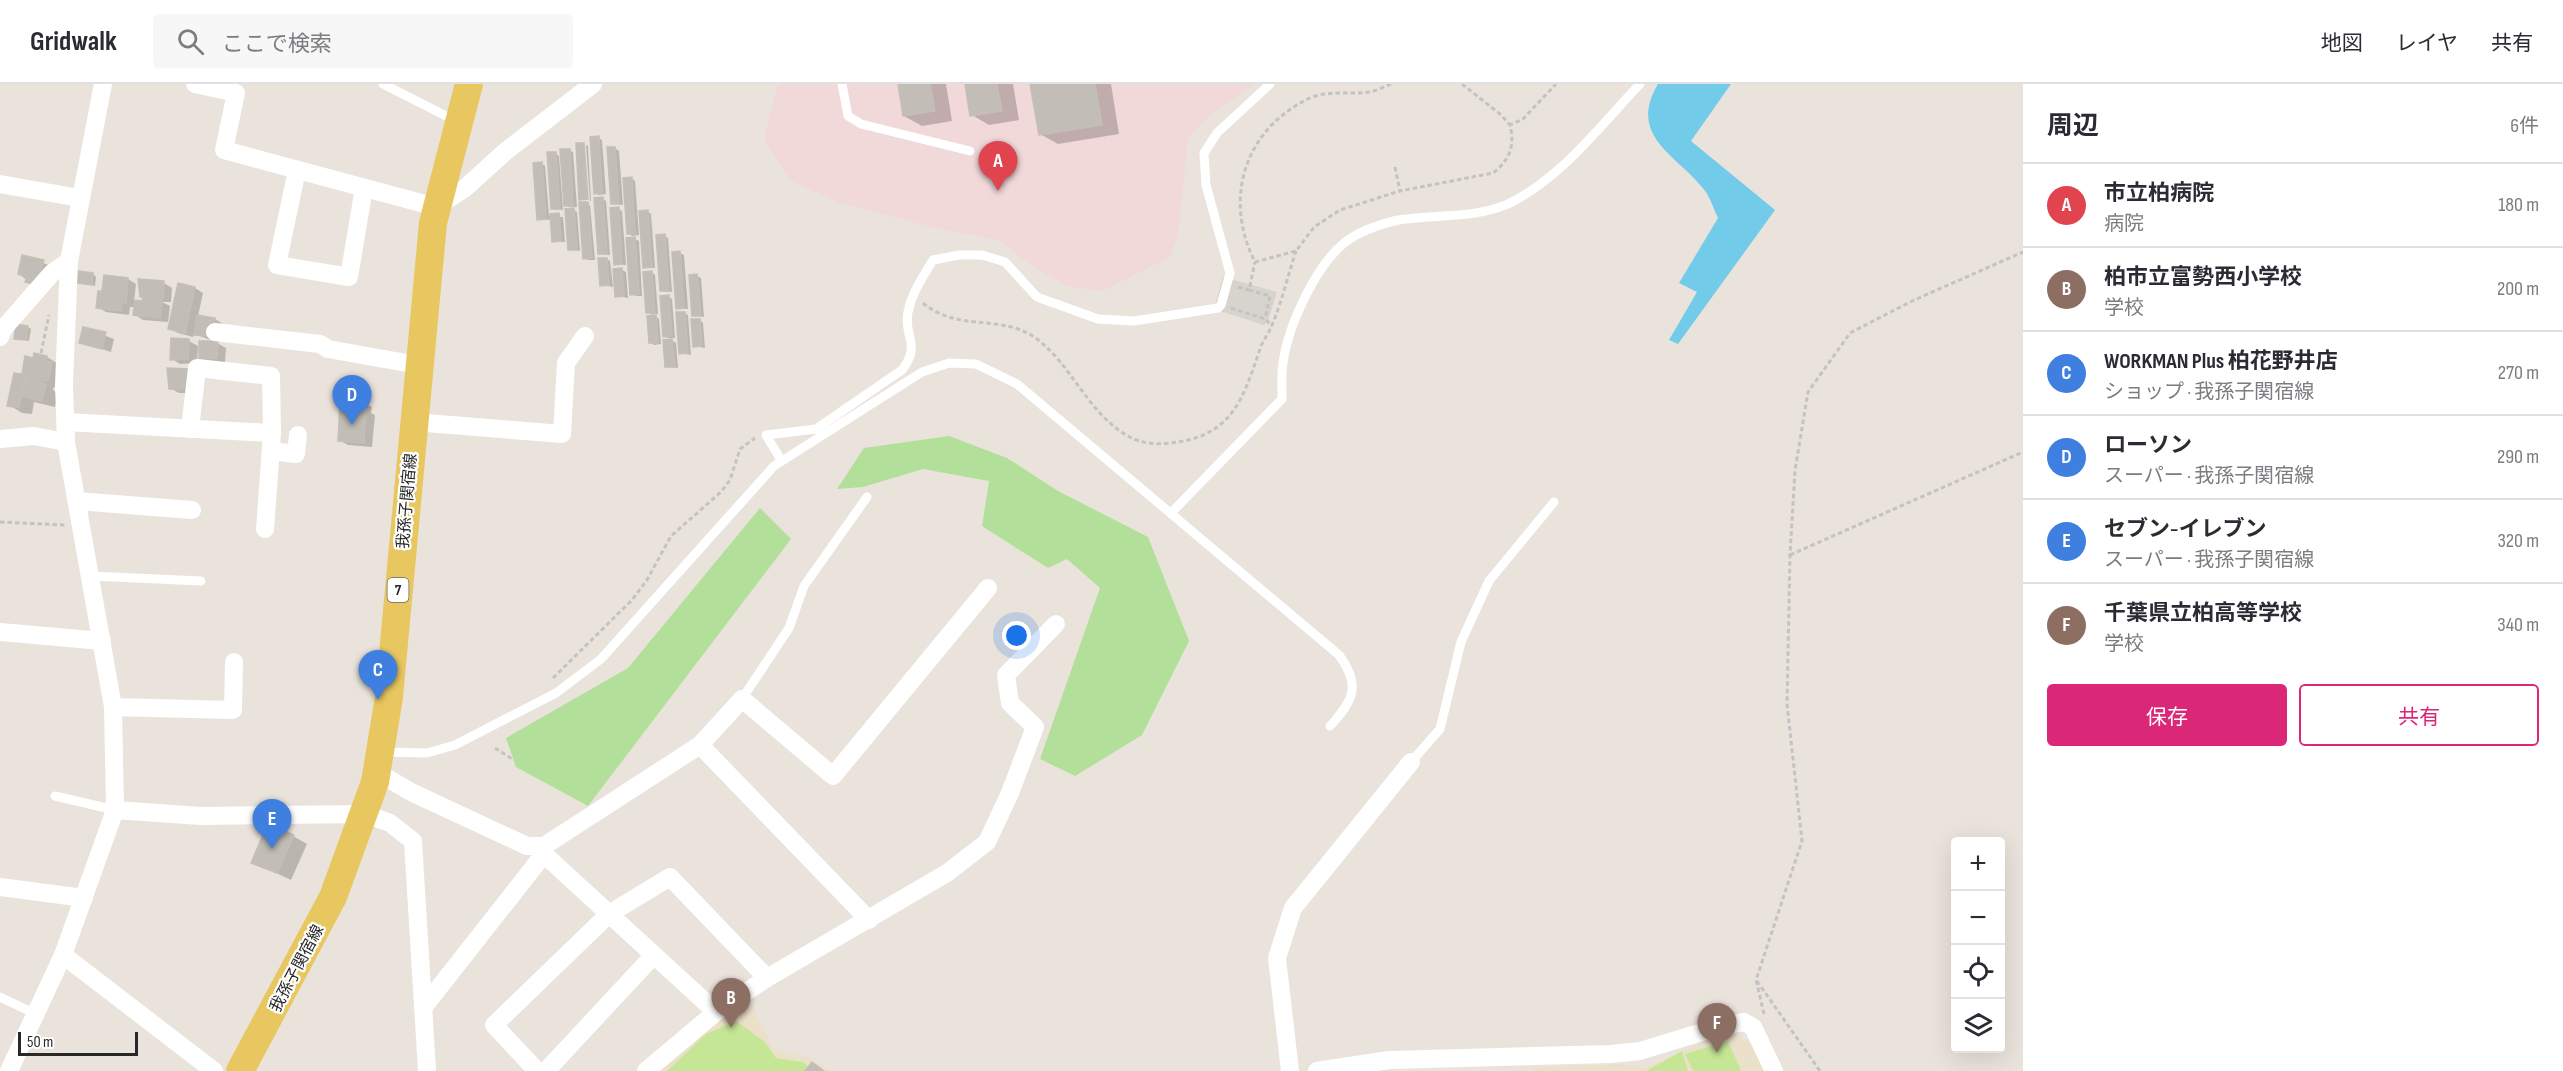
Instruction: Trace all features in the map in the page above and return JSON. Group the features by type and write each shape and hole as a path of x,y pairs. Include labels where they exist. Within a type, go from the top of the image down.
{"main road":[{"name":"我孫子関宿線","path":"235,1070 333,897 365,814 379,762 389,697 418,365 436,207 469,84"}],"street":[{"path":"9,1071 63,955 115,810 113,707 66,442 69,261 103,84"},
{"path":"197,84 236,93 224,150 436,207 464,189 506,151 594,84"},
{"path":"297,170 277,265 349,277 364,188"},
{"path":"0,184 80,198"},
{"path":"1,331 52,273 69,261"},
{"path":"215,332 320,344 328,349 418,365"},
{"path":"414,422 562,434 566,363 585,336"},
{"path":"190,429 196,368 271,376 271,442 265,529"},
{"path":"66,422 190,429 271,442 296,454 298,435"},
{"path":"0,439 34,436 66,442"},
{"path":"77,501 192,510"},
{"path":"423,1008 539,850 700,745 742,699 833,776 988,588"},
{"path":"646,1071 716,1012 767,978 946,873 987,842 1010,793 1035,727 1010,704 1006,675 1056,624"},
{"path":"0,632 102,641"},
{"path":"113,707 233,710 234,662"},
{"path":"700,745 869,920"},
{"path":"379,762 421,797 539,850 716,1012"},
{"path":"1290,1071 1277,958 1293,908 1411,762"},
{"path":"115,810 201,816 365,814 390,823 412,841 427,1071"},
{"path":"537,1071 494,1025 609,914 670,877 767,978"},
{"path":"0,887 84,898"},
{"path":"63,955 235,1070"},
{"path":"546,1071 654,955"},
{"path":"1317,1071 1389,1060 1631,1052 1744,1022 1753,1027 1774,1071"}],"lane":[{"path":"383,84 458,122"},
{"path":"842,84 848,116 861,124 970,151"},
{"path":"781,460 766,435 816,429 902,370 912,357 907,315 912,296 933,260 960,255 982,255 1005,262 1037,297 1098,319 1134,321 1212,311 1221,305 1230,273 1206,185 1204,153 1217,133 1270,84"},
{"path":"1172,512 1282,399 1283,363 1294,321 1326,264 1344,243 1373,228 1397,220 1479,212 1507,204 1552,176 1640,84"},
{"path":"379,762 455,745 556,693 601,659 781,460 922,372 949,363 976,364 1017,384 1172,512 1339,655 1351,671 1353,687 1349,702 1330,726"},
{"path":"742,699 789,628 804,586 867,497"},
{"path":"1411,762 1440,729 1461,642 1489,581 1554,502"},
{"path":"91,576 201,581"},
{"path":"54,796 115,810"},
{"path":"0,997 36,1014"}],"path":[{"path":"1249,290 1255,262 1241,223 1240,201 1243,174 1249,156 1280,118 1310,98 1325,94 1371,92 1391,84"},
{"path":"912,296 936,314 951,320 1017,328 1035,337 1062,364 1112,426 1138,442 1163,444 1182,442 1206,434 1232,413 1247,390 1260,348 1272,326 1296,251 1314,226 1327,217 1360,202 1400,191 1493,173 1504,164 1511,152 1513,139 1510,125 1500,114 1462,84"},
{"path":"1510,125 1523,119 1556,84"},
{"path":"1395,167 1400,191"},
{"path":"1255,262 1296,251"},
{"path":"1762,1043 1771,1044 1756,980 1802,842 1787,704 1790,555 1800,432 1808,392 1850,333 1912,301 2023,252"},
{"path":"1227,284 1270,296 1265,319"},
{"path":"1221,305 1265,319 1272,326"},
{"path":"548,684 632,600 647,580 670,536 707,507 730,480 740,449 748,441 766,435"},
{"path":"1790,555 2023,452"},
{"path":"0,522 82,526"},
{"path":"495,748 514,760"},
{"path":"1756,980 1820,1071"}],"shaded area":[{"path":"778,84 1254,84 1211,114 1188,138 1178,235 1169,258 1102,291 1067,286 1039,270 998,240 932,227 838,202 791,181 764,139"},
{"path":"1223,277 1277,292 1268,321 1264,325 1220,311 1215,305"},
{"path":"748,999 774,1050 806,1057 831,1071 650,1071"},
{"path":"1726,1031 1752,1043 1765,1071 1534,1071 1534,1068 1620,1064 1645,1068"}],"green space":[{"path":"949,436 1007,458 1058,491 1148,537 1189,641 1142,735 1075,776 1040,759 1100,588 1067,559 1048,568 982,526 989,481 923,469 863,487 837,489 864,448"},
{"path":"760,508 791,539 588,806 516,767 506,738 628,668"},
{"path":"736,1021 765,1042 776,1058 802,1062 815,1071 667,1071 706,1034"},
{"path":"1728,1041 1741,1071 1693,1071 1685,1054"},
{"path":"1682,1051 1688,1071 1646,1071"}],"water":[{"path":"1658,84 1731,84 1691,141 1775,210 1678,344 1669,340 1697,292 1679,283 1718,218 1706,192 1660,145 1652,132 1648,119 1650,103"}],"building":[{"path":"898,84 930,84 935,111 903,116"},
{"path":"965,84 997,84 1002,111 970,116"},
{"path":"1030,84 1095,84 1102,125 1039,135"},
{"path":"599,136 602,193 594,194 590,137"},
{"path":"576,143 584,143 588,199 579,200"},
{"path":"607,147 615,147 619,204 611,204"},
{"path":"560,149 570,149 573,206 564,206"},
{"path":"547,152 556,152 560,209 551,209"},
{"path":"542,162 546,219 537,220 533,163"},
{"path":"632,177 635,234 627,234 623,178"},
{"path":"603,197 607,254 598,254 594,198"},
{"path":"579,202 588,202 592,258 583,259"},
{"path":"619,207 622,264 614,265 610,208"},
{"path":"574,208 577,250 568,250 565,209"},
{"path":"648,210 652,267 643,268 639,211"},
{"path":"559,213 561,241 552,242 550,214"},
{"path":"665,234 669,291 660,291 656,235"},
{"path":"635,237 639,294 630,295 626,238"},
{"path":"680,251 684,308 676,309 672,252"},
{"path":"22,255 44,260 36,285 25,282 27,277 18,274"},
{"path":"598,258 607,258 609,285 600,286"},
{"path":"622,268 624,296 615,297 613,269"},
{"path":"78,271 93,273 92,285 77,283"},
{"path":"652,271 655,313 646,313 643,272"},
{"path":"697,274 701,316 692,316 689,275"},
{"path":"104,275 128,278 126,303 122,303 121,311 96,308 98,291 102,291"},
{"path":"138,279 164,281 163,298 140,297"},
{"path":"178,283 195,287 185,333 168,329"},
{"path":"669,295 672,336 663,337 660,296"},
{"path":"143,298 162,300 160,318 133,315 135,300 142,301"},
{"path":"676,312 685,312 688,353 679,354"},
{"path":"197,315 215,318 212,336 194,335"},
{"path":"656,315 658,343 649,343 647,316"},
{"path":"691,319 700,319 702,346 693,347"},
{"path":"16,324 28,326 26,340 14,339"},
{"path":"83,327 106,332 102,349 79,343"},
{"path":"171,338 189,339 188,359 170,360"},
{"path":"672,339 675,367 665,367 663,340"},
{"path":"199,341 218,341 217,358 199,359"},
{"path":"34,353 47,356 46,361 52,362 48,381 41,380 40,382 46,384 42,401 22,396 26,379 30,380 25,377 19,408 7,406 14,373 22,374 25,356 33,358"},
{"path":"167,368 188,369 187,389 169,389"},
{"path":"340,399 363,401 363,409 366,409 364,443 338,441"},
{"path":"268,823 294,835 277,873 251,863"},
{"path":"812,1062 824,1071 805,1071"}],"place":[{"name":"市立柏病院","path":"998,191"},
{"name":"ローソン","path":"352,425"},
{"name":"WORKMAN Plus 柏花野井店","path":"378,700"},
{"name":"セブン-イレブン","path":"272,849"},
{"name":"柏市立富勢西小学校","path":"731,1028"},
{"name":"千葉県立柏高等学校","path":"1717,1053"}]}
